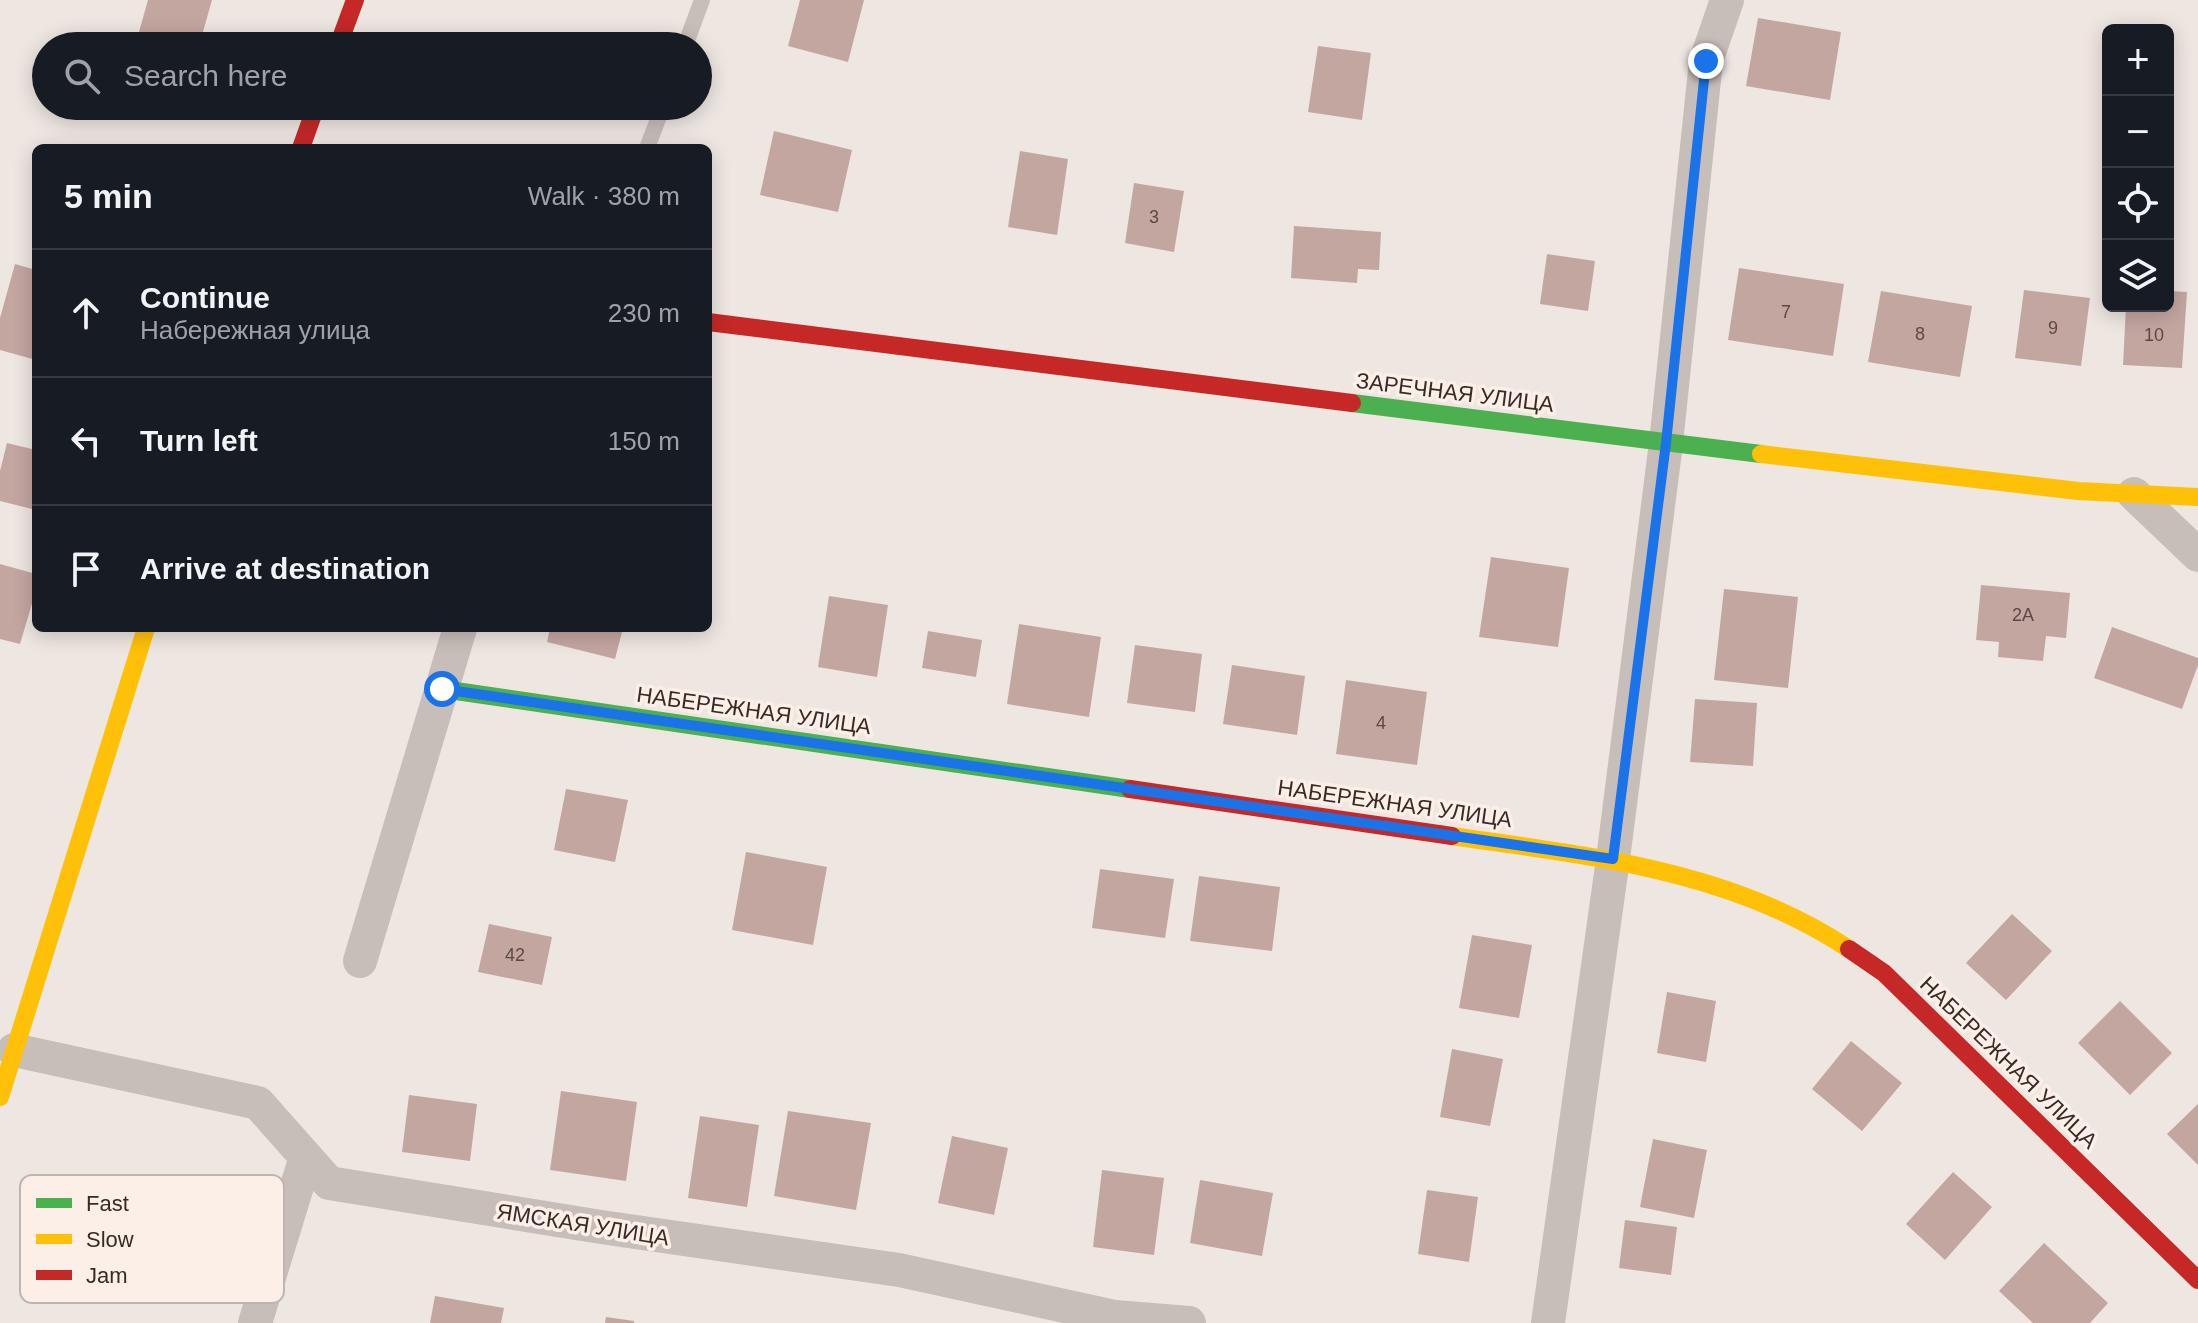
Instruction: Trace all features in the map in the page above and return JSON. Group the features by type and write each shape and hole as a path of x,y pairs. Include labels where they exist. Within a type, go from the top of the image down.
{"street":[{"path":"343,32 355,0"},
{"path":"1548,1323 1613,859 1666,443 1706,61 1727,0"},
{"path":"302,144 311,120"},
{"name":"ЗАРЕЧНАЯ УЛИЦА","path":"712,323 1666,443 2078,491 2198,497"},
{"path":"2134,494 2198,555"},
{"path":"0,1097 145,632"},
{"path":"360,961 459,632"},
{"name":"НАБЕРЕЖНАЯ УЛИЦА","path":"442,689 1613,859 1645,865 1760,900 1816,927 1884,973 2198,1280"},
{"name":"ЯМСКАЯ УЛИЦА","path":"14,1050 258,1103 329,1183 601,1227 899,1270 1115,1317 1189,1323"},
{"path":"284,1229 306,1157"},
{"path":"255,1323 261,1303"}],"lane":[{"path":"690,32 702,0"},
{"path":"649,144 658,120"}],"building":[{"path":"148,0 212,0 203,32 139,32"},
{"path":"800,0 864,0 848,62 788,46"},
{"path":"1758,18 1841,32 1830,100 1746,86"},
{"path":"1318,46 1371,53 1362,120 1308,112"},
{"path":"774,131 852,150 838,212 760,195"},
{"path":"1020,151 1068,159 1057,235 1008,227"},
{"path":"1134,183 1184,191 1174,252 1125,243"},
{"path":"1294,226 1381,232 1379,270 1358,269 1357,283 1291,278"},
{"path":"1547,254 1595,261 1588,311 1540,304"},
{"path":"15,264 32,269 32,359 0,350 0,318"},
{"path":"1739,268 1844,284 1833,356 1728,340"},
{"path":"2024,290 2090,298 2081,366 2015,358"},
{"path":"1881,291 1972,306 1960,377 1868,362"},
{"path":"2174,291 2187,292 2182,368 2123,365 2126,312 2174,312"},
{"path":"7,443 32,449 32,509 0,501 0,471"},
{"path":"1491,557 1569,568 1558,647 1479,637"},
{"path":"0,564 32,573 32,604 20,644 0,639"},
{"path":"1981,585 2070,593 2066,638 2046,636 2043,661 1998,657 1999,642 1976,640"},
{"path":"1724,589 1798,597 1788,688 1714,680"},
{"path":"829,596 888,605 877,677 818,667"},
{"path":"1019,624 1101,637 1089,717 1007,704"},
{"path":"2112,627 2198,658 2182,709 2094,678"},
{"path":"928,631 982,640 976,677 922,668"},
{"path":"549,632 622,632 615,659 547,642"},
{"path":"1135,645 1202,654 1195,712 1127,703"},
{"path":"1232,665 1305,676 1297,735 1223,724"},
{"path":"1346,680 1427,692 1417,765 1336,754"},
{"path":"1695,699 1757,703 1753,766 1690,762"},
{"path":"566,789 628,800 615,862 554,850"},
{"path":"746,852 827,867 813,945 732,930"},
{"path":"1100,869 1174,879 1165,938 1092,928"},
{"path":"1199,876 1280,887 1272,951 1190,941"},
{"path":"2012,914 2052,951 2006,1000 1966,963"},
{"path":"489,924 552,937 542,985 478,972"},
{"path":"1472,935 1532,945 1519,1018 1459,1008"},
{"path":"1667,992 1716,1001 1706,1062 1657,1053"},
{"path":"2120,1001 2172,1053 2130,1095 2078,1043"},
{"path":"1851,1041 1902,1083 1862,1131 1812,1089"},
{"path":"1452,1049 1503,1059 1490,1126 1440,1117"},
{"path":"561,1091 637,1102 626,1181 550,1170"},
{"path":"409,1095 477,1104 470,1161 402,1152"},
{"path":"2198,1104 2198,1165 2167,1134"},
{"path":"788,1111 871,1123 856,1210 774,1196"},
{"path":"700,1116 759,1125 747,1207 688,1198"},
{"path":"952,1136 1008,1148 994,1215 938,1203"},
{"path":"1653,1139 1707,1150 1694,1218 1640,1207"},
{"path":"1102,1170 1164,1178 1154,1255 1093,1247"},
{"path":"1953,1172 1992,1207 1945,1260 1906,1224"},
{"path":"1200,1180 1273,1193 1262,1256 1190,1243"},
{"path":"1427,1190 1478,1197 1469,1262 1418,1254"},
{"path":"1625,1220 1677,1227 1671,1275 1619,1268"},
{"path":"2044,1243 2108,1303 2090,1323 2033,1323 1999,1291"},
{"path":"435,1296 504,1308 501,1323 430,1323"},
{"path":"606,1317 634,1321 634,1323 605,1323"}],"traffic: fast":[{"path":"1352,403 1761,454"},
{"path":"442,689 1130,789"}],"traffic: slow":[{"path":"1761,454 2078,491 2198,497"},
{"path":"0,1097 145,632"},
{"path":"1452,836 1607,860 1708,884 1804,922 1849,949"}],"traffic: jam":[{"path":"343,32 355,0"},
{"path":"302,144 311,120"},
{"path":"712,323 1352,403"},
{"path":"1130,789 1452,836"},
{"path":"1849,949 1884,973 2198,1280"}],"route":[{"path":"442,689 1613,859 1666,443 1706,61"}]}
